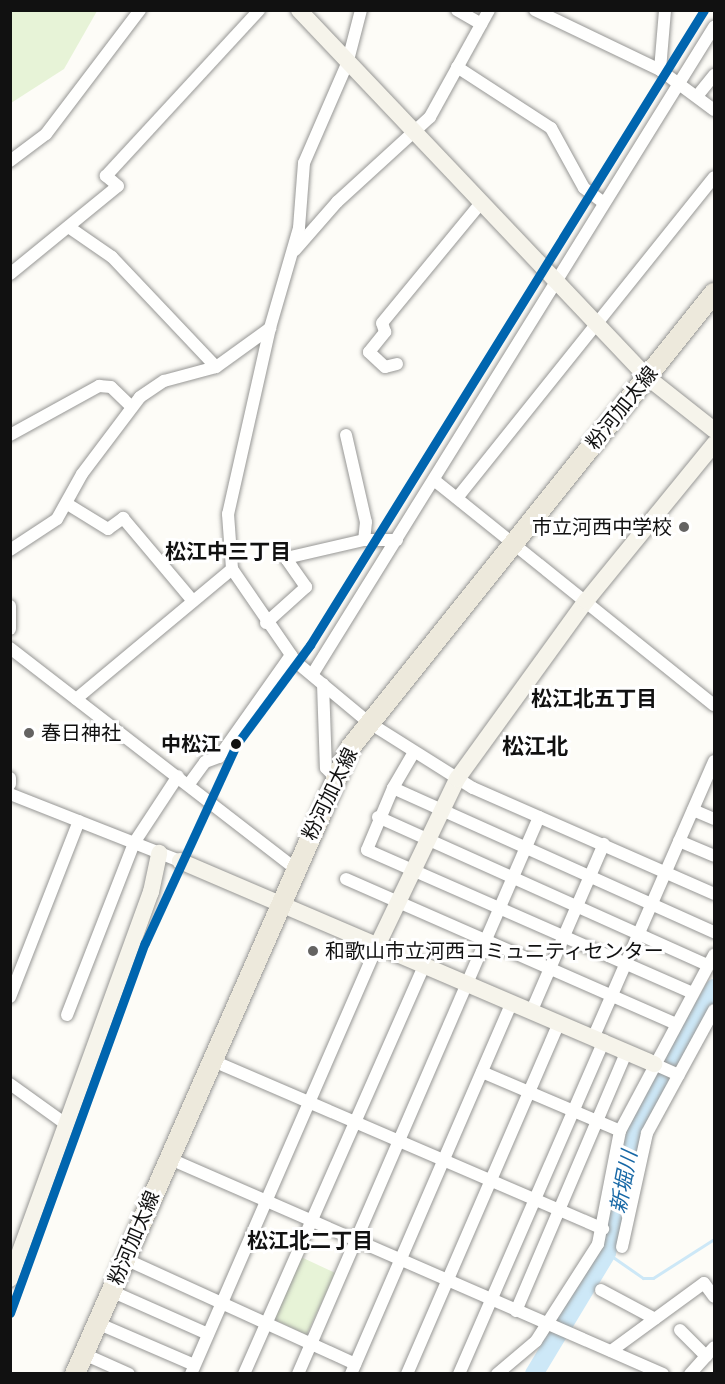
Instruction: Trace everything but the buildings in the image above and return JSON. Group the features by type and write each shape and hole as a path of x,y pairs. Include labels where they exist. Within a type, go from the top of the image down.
{"main road":[{"name":"粉河加太線","path":"75,1374 335,777 368,722 514,544 714,293"}],"street":[{"path":"10,161 46,134 140,10"},
{"path":"10,274 70,228 117,186 106,176 259,10"},
{"path":"299,10 347,64 647,377 714,430"},
{"path":"361,10 347,64 304,163 292,253 270,328 228,514 232,569 266,623 291,655 368,722 457,779 539,817 665,870 714,894"},
{"path":"457,10 480,24"},
{"path":"292,253 337,202 415,134 430,117 489,10"},
{"path":"535,10 660,70 679,85 698,95 714,110"},
{"path":"660,70 665,10"},
{"path":"312,675 714,27"},
{"path":"457,67 551,128 584,188 604,203"},
{"path":"698,95 714,75"},
{"path":"457,498 714,177"},
{"path":"397,364 385,366 369,351 386,332 382,323 480,204"},
{"path":"70,228 112,257 216,367"},
{"path":"10,550 69,505 82,474 131,406 164,381 216,367 270,328"},
{"path":"10,435 99,386 111,387 131,406"},
{"path":"346,435 366,522 364,540"},
{"path":"98,1323 193,1369 411,870 457,779 586,601 714,444"},
{"path":"434,480 714,705"},
{"path":"69,505 108,529 123,519 192,600"},
{"path":"266,623 306,587 286,558 364,540 397,540"},
{"path":"76,699 232,569"},
{"path":"10,606 10,629"},
{"path":"10,648 295,868"},
{"path":"189,784 205,762 219,757 291,655"},
{"path":"323,684 326,768 335,777"},
{"path":"414,752 378,817 367,850 692,993"},
{"path":"459,1374 573,1111 599,1038 610,995 693,810 710,781 714,761"},
{"path":"67,1016 134,843 178,776"},
{"path":"10,778 10,784"},
{"path":"393,788 440,812 714,933"},
{"path":"10,794 379,942 679,1075"},
{"path":"693,810 714,819"},
{"path":"378,817 512,879 637,933 711,960 620,1131 603,1229 549,1325 500,1373"},
{"path":"298,1374 539,817"},
{"path":"10,997 79,821"},
{"path":"679,841 714,856"},
{"path":"532,1010 604,844"},
{"path":"10,1280 152,892 159,853"},
{"path":"346,879 676,1024"},
{"path":"244,1374 424,963"},
{"path":"125,1259 310,1344 353,1369 512,1002"},
{"path":"622,1246 647,1133 714,1010"},
{"path":"407,1374 559,1022"},
{"path":"516,1311 627,1051"},
{"path":"211,1060 308,1104 603,1229"},
{"path":"482,1072 620,1131"},
{"path":"10,1084 67,1125"},
{"path":"168,1158 658,1373"},
{"path":"611,1351 704,1283 714,1294"},
{"path":"601,1290 655,1319"},
{"path":"111,1291 208,1334"},
{"path":"680,1330 710,1351 690,1374"},
{"path":"84,1354 129,1374"}],"green space":[{"path":"11,10 97,11 64,69 11,103"},
{"path":"301,1257 335,1273 307,1335 272,1319"}],"waterway":[{"name":"新堀川","path":"534,1374 607,1253 637,1127 714,988"},
{"path":"607,1253 643,1278 653,1278 714,1239"}],"transit line":[{"path":"10,1313 145,943 236,745 310,645 704,10"}],"place":[{"name":"市立河西中学校","path":"684,527"},
{"name":"春日神社","path":"29,733"},
{"name":"中松江","path":"236,744"},
{"name":"和歌山市立河西コミュニティセンター","path":"313,951"}],"district":[{"name":"松江中三丁目","path":"228,552"},
{"name":"松江北五丁目","path":"594,699"},
{"name":"松江北","path":"535,747"},
{"name":"松江北二丁目","path":"310,1241"}]}
